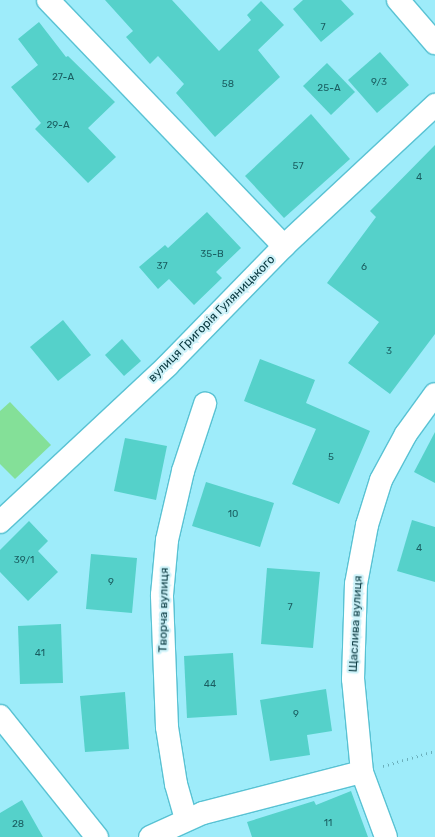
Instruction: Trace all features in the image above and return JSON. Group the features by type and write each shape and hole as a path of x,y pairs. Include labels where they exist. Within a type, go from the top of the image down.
{"street":[{"name":"вулиця Григорія Гуляницького","path":"0,522 167,366 284,246 48,0"},
{"path":"398,0 435,43"},
{"path":"284,246 435,105"},
{"name":"Щаслива вулиця","path":"386,837 362,772 353,679 356,584 367,525 381,480 406,434 435,394"},
{"name":"Творча вулиця","path":"186,819 176,784 167,727 162,595 167,540 183,471 205,404"},
{"path":"0,716 97,837"},
{"path":"150,837 186,819 362,772"}],"path":[{"path":"362,772 435,751"}],"green space":[{"path":"10,402 51,445 15,479 0,464 0,411"}],"building":[{"path":"105,0 172,0 219,51 251,20 247,15 261,1 284,25 258,50 280,77 215,137 176,93 184,84 158,56 150,64 126,37 133,31"},
{"path":"303,0 341,0 354,14 321,42 293,9"},
{"path":"39,22 66,57 68,56 115,102 88,128 116,157 88,183 35,129 41,123 11,87 38,65 18,39"},
{"path":"380,52 409,85 377,113 348,80"},
{"path":"327,63 355,92 331,115 303,86"},
{"path":"311,114 350,159 284,218 245,176"},
{"path":"435,145 435,334 390,394 348,363 379,322 327,283 376,217 370,211"},
{"path":"207,212 241,248 216,272 222,278 194,305 169,279 158,289 139,267 165,245 168,248"},
{"path":"63,320 91,355 58,381 30,347"},
{"path":"122,339 141,361 124,376 105,355"},
{"path":"260,359 315,380 306,403 370,431 339,504 292,484 316,429 244,401"},
{"path":"435,432 435,483 414,472"},
{"path":"125,438 167,446 156,500 114,491"},
{"path":"206,482 274,503 260,547 192,526"},
{"path":"412,520 435,527 435,582 397,571"},
{"path":"29,521 48,541 38,551 58,572 28,601 0,572 0,550"},
{"path":"91,554 137,558 132,613 86,609"},
{"path":"267,568 320,572 313,648 261,644"},
{"path":"61,624 63,683 20,684 18,626"},
{"path":"233,653 237,715 187,718 184,656"},
{"path":"326,689 332,731 307,735 310,755 270,761 260,700"},
{"path":"125,692 129,749 85,752 80,696"},
{"path":"351,791 368,837 252,837 247,822 314,801 316,805"},
{"path":"22,800 43,837 0,837 0,813"}]}
